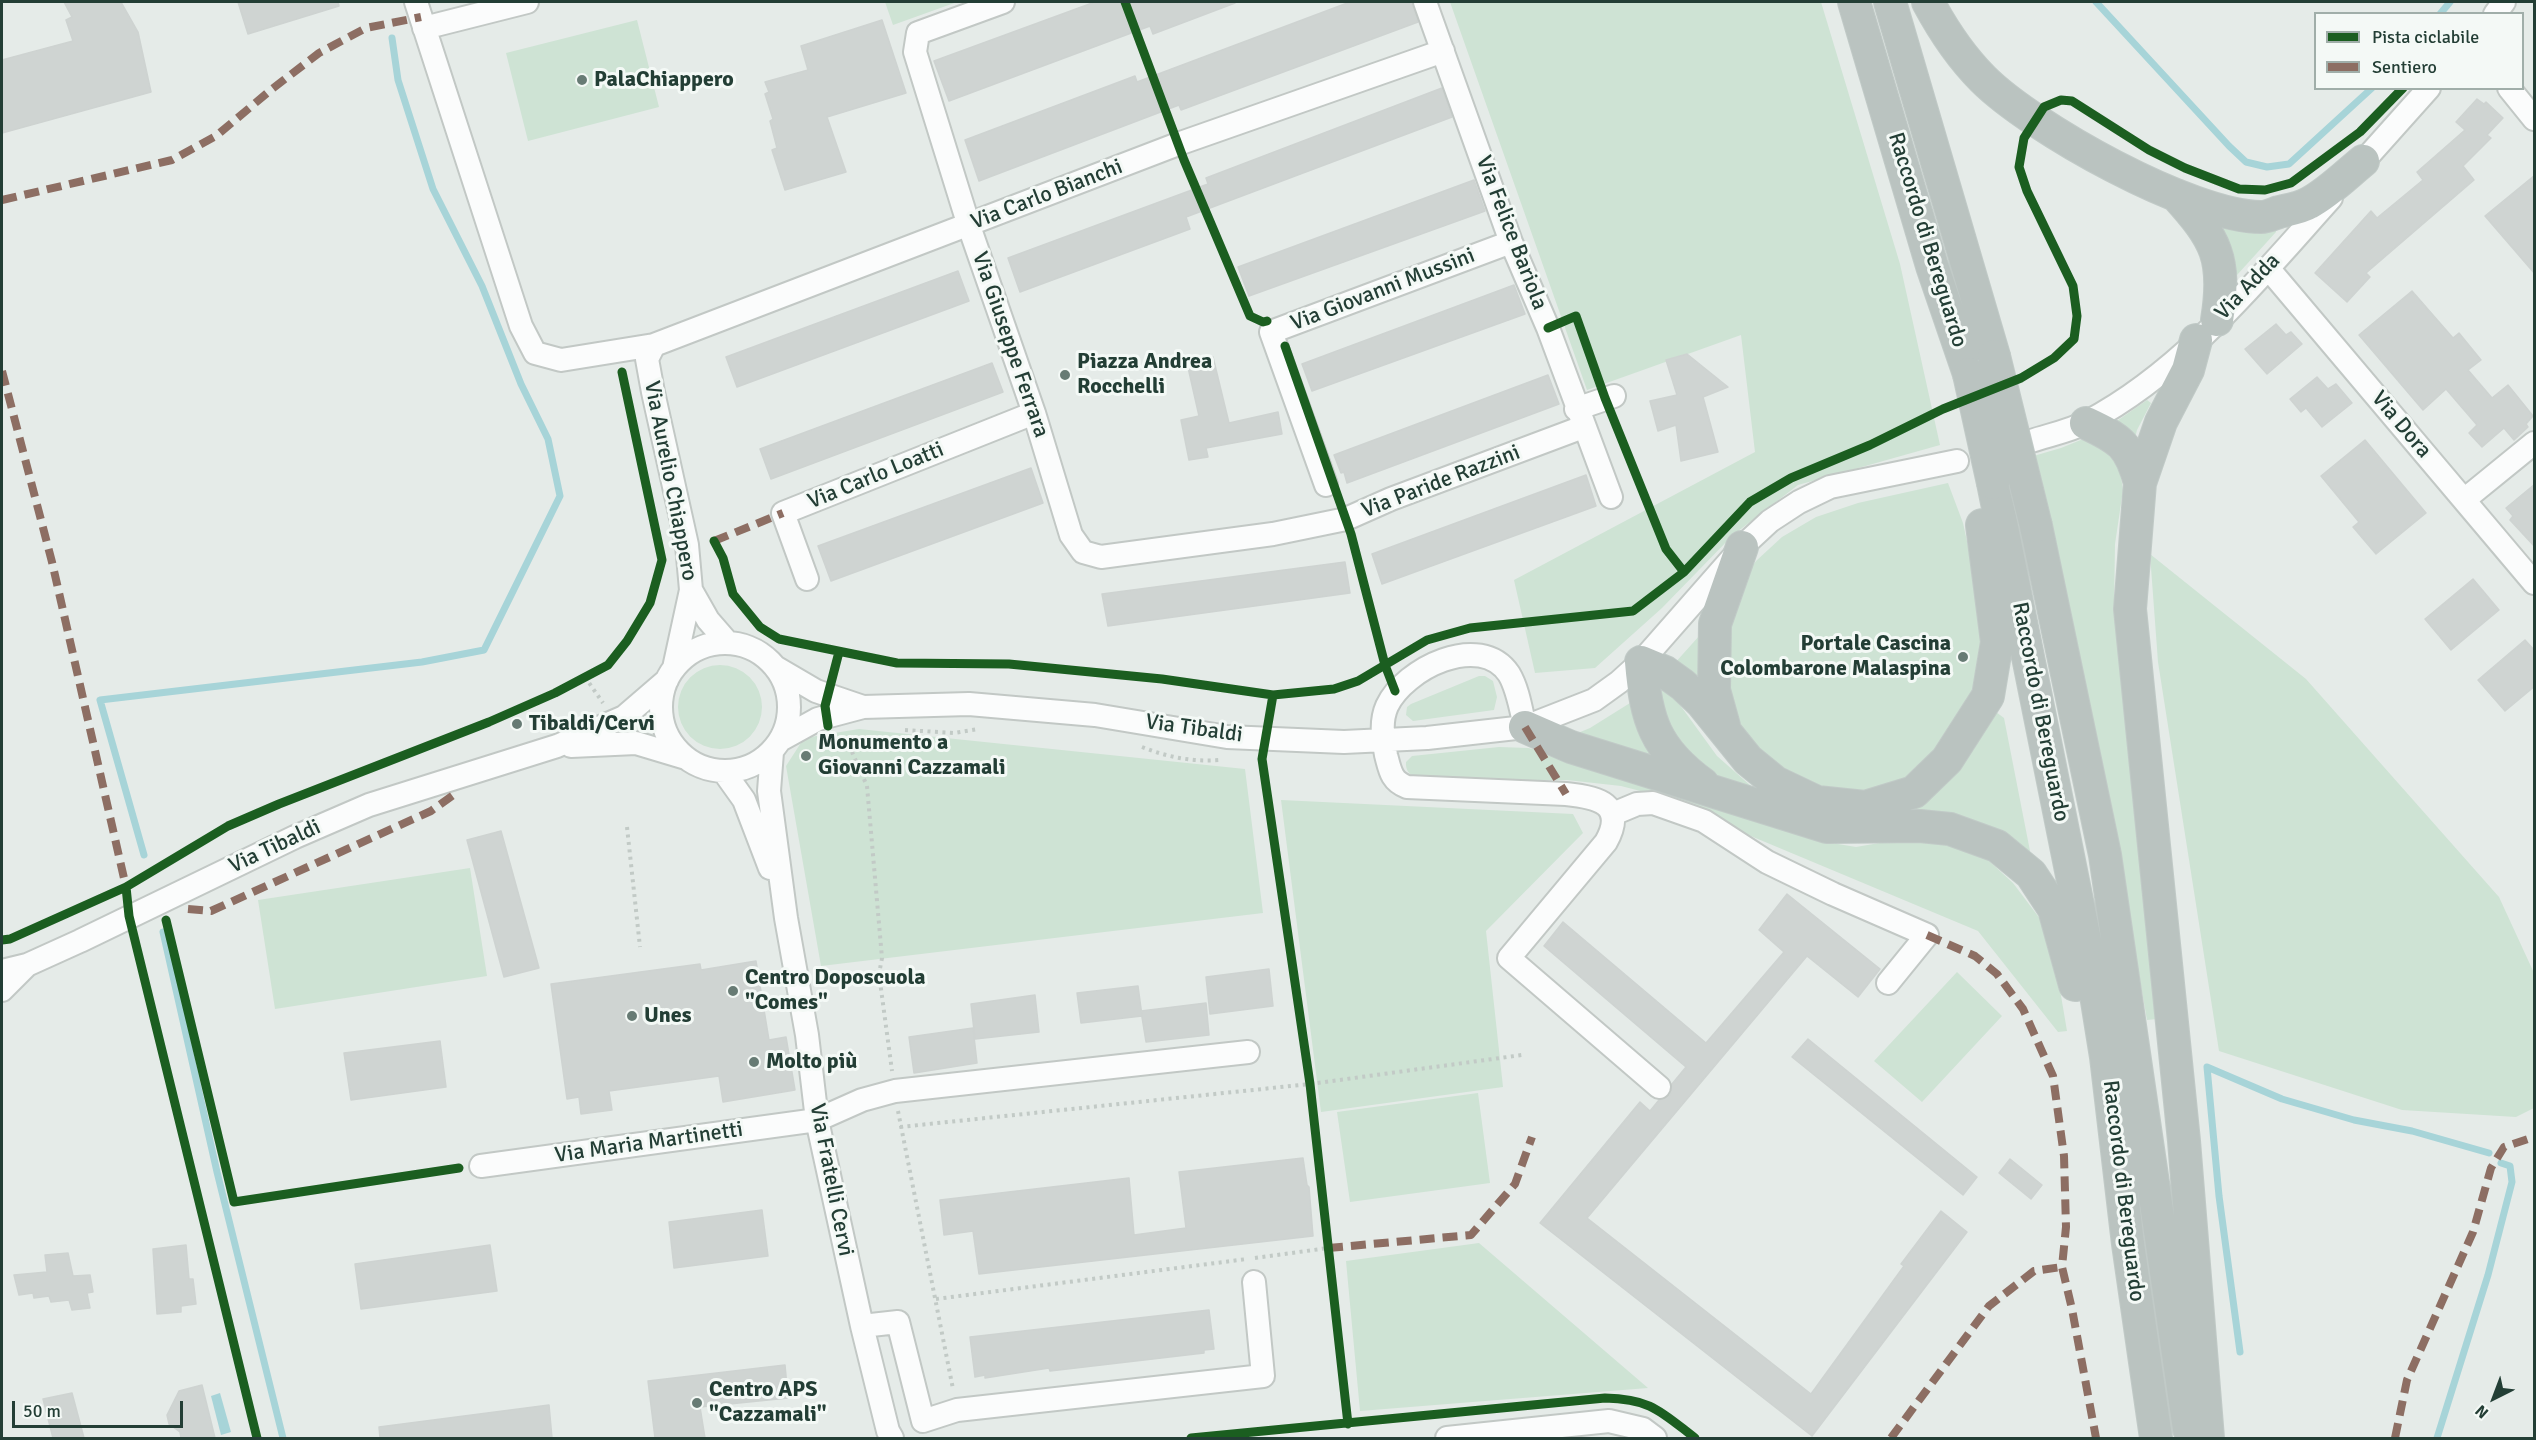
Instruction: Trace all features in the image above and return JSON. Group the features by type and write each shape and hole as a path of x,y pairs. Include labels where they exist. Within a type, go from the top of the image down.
{"highway":[{"name":"Raccordo di Bereguardo","path":"1854,2 1932,266 1961,376 2096,995 2156,1438"},
{"name":"Raccordo di Bereguardo","path":"1890,2 1994,356 2036,526 2105,855 2190,1438"},
{"path":"1928,2 1948,38 1984,80 2016,106 2048,129 2116,166 2175,194 2219,210 2262,217 2308,204 2363,161"},
{"path":"2175,194 2201,222 2218,254 2222,290 2207,330 2161,422 2140,483 2130,609 2184,1141 2208,1438"},
{"path":"2086,423 2120,443 2134,459 2140,483"},
{"path":"1716,794 1670,755 1654,731 1644,701 1641,662 1665,672 1683,685 1702,703 1748,760 1775,782 1817,802 1865,807 1914,792 1947,760 1988,696 1997,642 1985,485"},
{"path":"1726,733 1714,690 1715,624 1742,548"},
{"path":"1525,727 1571,747 1827,827 1920,826 1950,829 1997,846 2031,874 2054,909 2080,1002 2128,1244"}],"street":[{"name":"Via Carlo Bianchi","path":"416,2 521,326 535,353 561,360 654,345 1178,144 1443,51"},
{"path":"424,28 528,2"},
{"name":"Via Giuseppe Ferrara","path":"1003,2 918,33 915,52 969,226 1034,413 1071,535 1083,552"},
{"name":"Via Felice Bariola","path":"1425,2 1511,242 1548,328 1611,498"},
{"name":"Via Adda","path":"2031,441 2086,423 2160,372 2207,330 2268,268 2427,90"},
{"path":"2511,90 2535,119"},
{"name":"Via Giovanni Mussini","path":"1326,485 1271,332 1511,242"},
{"name":"Via Dora","path":"2268,268 2535,583"},
{"name":"Via Aurelio Chiappero","path":"654,345 647,358 652,392 687,545 691,590 708,620 728,643"},
{"name":"Via Paride Razzini","path":"1083,552 1101,557 1273,534 1346,519 1580,418 1614,396"},
{"name":"Via Carlo Loatti","path":"807,579 783,513 1034,413"},
{"path":"2464,500 2535,443"},
{"path":"1742,548 1780,515 1799,502 1830,487 1957,461"},
{"name":"Via Tibaldi","path":"775,667 816,691 863,707 969,704 1095,715 1227,737 1344,742 1383,741 1525,727 1594,700 1641,662 1742,548"},
{"path":"670,674 687,656 703,647 728,643 754,650 775,667 787,690 789,716 776,746 750,767 724,772 704,768 686,758 671,742 663,722 661,701 691,590"},
{"path":"1525,727 1509,674 1496,663 1478,654 1454,657 1408,678 1395,692 1386,707 1382,722 1383,741 1391,775 1398,783 1407,787 1586,796 1604,801 1613,814 1613,829 1606,842 1509,958 1659,1087"},
{"name":"Via Tibaldi","path":"2,971 27,965 285,842 369,805 557,746 624,717 670,674"},
{"name":"Via Tibaldi","path":"776,746 818,719 827,722 863,707"},
{"name":"Via Tibaldi","path":"557,746 636,743 686,758"},
{"name":"Via Fratelli Cervi","path":"776,746 769,791 786,918 807,1035 817,1120 861,1326 888,1431 892,1438"},
{"name":"Via Fratelli Cervi","path":"724,772 744,800 761,841 786,918"},
{"path":"1613,814 1637,804 1653,803 1704,821 1767,862 1927,935 1888,982"},
{"path":"2,990 27,965"},
{"name":"Via Maria Martinetti","path":"481,1166 817,1120 862,1100 895,1091 1248,1052"},
{"path":"861,1326 898,1322 923,1421 957,1410 1263,1376 1254,1282"},
{"path":"1448,1438 1609,1422 1643,1429 1655,1438"}],"path":[{"path":"575,682 589,675 606,708"},
{"path":"827,722 833,738 852,752 867,786 882,958 879,974 900,1127 957,1410"},
{"path":"897,730 954,733 984,728"},
{"path":"627,827 640,947"},
{"path":"900,1127 1310,1084 1522,1055"},
{"path":"1309,1072 1312,1095"},
{"path":"1327,1237 1330,1260"},
{"path":"936,1299 1328,1248"}],"green space":[{"path":"885,2 957,2 893,25"},
{"path":"1450,2 1821,2 1900,264 1940,445 1798,485 1733,535 1662,608 1595,668 1535,673 1514,580 1755,452 1741,335 1587,390"},
{"name":"PalaChiappero","path":"637,20 659,107 528,141 506,53"},
{"path":"2220,226 2276,229 2276,232 2237,275 2233,275"},
{"path":"2147,400 2151,403 2137,430 2134,442 2114,423"},
{"path":"2088,437 2111,457 2120,470 2123,490 2115,544 2114,607 2157,1019 2147,1020 2118,856 2030,457"},
{"path":"1948,483 1963,523 1987,633 1977,691 1956,730 1906,780 1850,797 1787,780 1736,731 1721,637 1736,589 1756,561 1782,537 1816,517 1858,503"},
{"path":"2150,554 2306,679 2499,897 2534,973 2534,1108 2516,1117 2402,1110 2219,1051 2158,662"},
{"path":"1700,635 1704,682 1674,664"},
{"path":"720,665 736,668 750,677 759,691 762,707 759,723 750,737 736,746 720,749 704,746 690,737 681,723 678,707 681,691 690,677 704,668"},
{"path":"1479,676 1485,676 1493,681 1497,697 1494,710 1413,721 1406,715 1407,707 1411,704"},
{"path":"1656,685 1672,694 1717,756 1760,794 1727,789 1665,732"},
{"path":"1630,703 1637,729 1645,745 1656,759 1573,735 1590,728"},
{"path":"1996,712 2004,718 2030,857 1913,813 1909,809"},
{"path":"859,729 1245,769 1263,913 821,966 786,766 804,738"},
{"path":"1499,747 1528,748 1557,754 1820,841 1856,847 1885,842 1923,840 1952,843 1988,860 2013,883 2047,928 2067,1031 2058,1032 1978,931 1734,829 1679,801 1621,786 1567,780 1424,782 1411,775 1406,766 1406,762 1412,756"},
{"path":"1281,800 1573,814 1583,833 1486,931 1503,1087 1321,1112"},
{"path":"470,868 487,976 275,1009 258,900"},
{"path":"1957,972 2002,1016 1922,1102 1874,1061"},
{"path":"1478,1093 1490,1183 1350,1202 1337,1112"},
{"path":"1479,1243 1648,1388 1360,1411 1346,1261"}],"water":[{"path":"220,1393 231,1432 221,1435 211,1396"}],"building":[{"path":"64,2 121,2 138,32 151,92 2,133 2,60 73,41 66,20 72,17"},
{"path":"238,2 338,2 339,6 248,34"},
{"path":"1095,2 1235,3 1153,34 1150,26 949,101 934,61"},
{"path":"1350,2 1412,2 1418,22 1181,110 1179,105 979,181 965,140 1135,76 1137,82"},
{"path":"882,20 906,93 827,117 846,172 785,190 772,150 777,148 770,121 773,119 765,94 769,92 765,82 808,70 801,46"},
{"path":"1442,88 1452,117 1186,217 1190,229 1020,292 1008,258 1208,184 1206,178"},
{"path":"2477,99 2484,104 2486,102 2503,118 2487,135 2491,138 2463,166 2474,180 2366,273 2370,277 2347,302 2315,273 2371,211 2377,218 2423,180 2417,172 2465,130 2456,122"},
{"path":"2535,175 2535,274 2485,216"},
{"path":"1474,180 1485,211 1249,296 1238,267"},
{"path":"958,271 969,301 737,387 726,357"},
{"path":"1514,285 1525,314 1312,391 1302,364"},
{"path":"2412,291 2453,338 2459,333 2481,360 2468,370 2492,398 2508,385 2533,416 2526,424 2528,427 2514,440 2504,428 2482,447 2469,433 2477,425 2446,389 2423,410 2359,335"},
{"path":"2276,324 2286,335 2291,332 2302,344 2267,374 2245,349"},
{"path":"1687,354 1728,387 1703,397 1718,452 1681,461 1676,425 1658,431 1650,401 1677,395 1666,360"},
{"path":"1213,357 1229,423 1278,412 1282,434 1206,448 1208,457 1189,460 1181,420 1199,416 1187,363"},
{"path":"992,363 1003,392 771,479 760,449"},
{"path":"1548,375 1559,404 1347,483 1344,472 1341,473 1334,455"},
{"path":"2317,377 2328,389 2336,384 2352,403 2322,427 2306,408 2301,412 2290,399"},
{"path":"2365,440 2426,513 2376,554 2353,527 2359,522 2321,476"},
{"path":"1031,468 1043,503 831,581 818,546"},
{"path":"1586,475 1596,506 1382,584 1372,554"},
{"path":"2535,484 2535,547 2510,520 2513,516 2506,508"},
{"path":"1345,562 1350,593 1108,626 1102,594"},
{"path":"2473,579 2499,610 2451,650 2425,619"},
{"path":"2525,640 2535,651 2535,686 2505,711 2478,680"},
{"path":"501,831 539,968 504,977 467,840"},
{"path":"1787,894 1880,969 1858,997 1807,956 1587,1218 1811,1394 1904,1266 1901,1264 1941,1211 1967,1232 1812,1436 1540,1223 1640,1102 1650,1111 1659,1100 1670,1095 1672,1084 1686,1067 1544,946 1563,922 1706,1043 1784,952 1759,930"},
{"name":"Unes","path":"756,961 769,1040 786,1037 795,1090 723,1102 719,1076 609,1091 612,1110 581,1114 579,1097 567,1099 551,984 700,964 701,970"},
{"path":"1269,969 1273,1006 1210,1014 1206,977"},
{"path":"1138,986 1142,1016 1081,1023 1077,993"},
{"path":"1035,995 1039,1032 975,1039 971,1004"},
{"path":"1206,1003 1209,1035 1146,1042 1141,1011"},
{"path":"973,1028 977,1063 914,1073 909,1037"},
{"path":"1808,1039 1977,1177 1963,1195 1792,1057"},
{"path":"440,1041 446,1087 351,1100 344,1053"},
{"path":"1303,1158 1309,1187 1313,1236 979,1274 973,1231 944,1235 940,1200 1129,1178 1134,1235 1186,1228 1179,1172"},
{"path":"2010,1159 2042,1185 2031,1199 1999,1173"},
{"path":"762,1210 768,1256 674,1268 669,1222"},
{"path":"186,1245 189,1279 193,1279 196,1304 181,1306 181,1312 157,1314 153,1249"},
{"path":"490,1245 497,1291 361,1309 355,1264"},
{"path":"68,1253 73,1276 90,1275 93,1292 87,1293 90,1308 72,1310 69,1300 51,1302 49,1296 34,1298 33,1293 19,1295 14,1275 47,1272 45,1255"},
{"path":"1209,1310 1214,1349 1204,1350 1204,1353 1050,1371 1049,1368 985,1378 985,1375 975,1377 970,1337"},
{"name":"Centro APS \"Cazzamali\"","path":"785,1365 788,1398 700,1407 705,1438 655,1438 648,1381"},
{"path":"202,1385 215,1438 181,1438 180,1432 169,1424 167,1415 179,1391"},
{"path":"72,1393 84,1438 53,1438 43,1399"},
{"path":"549,1405 552,1438 380,1438 379,1427"}],"waterway":[{"path":"2096,2 2246,162 2267,167 2289,164 2370,90"},
{"path":"2442,12 2450,2"},
{"path":"144,855 100,700 422,662 484,650 560,496 548,439 521,384 482,286 433,189 398,80 392,38"},
{"path":"163,932 217,1172 283,1438"},
{"path":"2240,1352 2219,1196 2207,1067 2282,1099 2354,1120 2412,1131 2489,1153"},
{"path":"2437,1438 2488,1275 2512,1182 2510,1166 2501,1163"}],"marked path":[{"path":"2,200 172,160 216,136 319,53 366,28 421,17"},
{"path":"2,371 52,562 126,887"},
{"path":"714,541 783,513"},
{"path":"1525,727 1566,794"},
{"path":"188,909 211,911 431,811 456,793"},
{"path":"1927,935 1975,956 1997,974 2023,1009 2053,1076 2064,1156 2066,1227 2062,1267 2096,1438"},
{"path":"1328,1248 1471,1235 1515,1184 1532,1137"},
{"path":"2395,1438 2407,1380 2473,1232 2491,1168 2504,1147 2534,1137"},
{"path":"1891,1438 1989,1306 2034,1271 2062,1267"}],"cycle path":[{"path":"1125,2 1184,160 1250,316 1263,322 1267,321"},
{"path":"1548,328 1576,316 1605,398 1666,549 1684,572 1750,502 1791,478 1870,445 1943,409 2021,378 2054,358 2074,339 2077,316 2073,286 2027,191 2019,167 2024,138 2044,107 2061,100 2072,101 2149,150 2185,168 2239,189 2265,190 2291,183 2360,132 2401,90"},
{"path":"1285,346 1351,534 1385,665 1395,691"},
{"path":"2,940 10,939 126,887 228,826 489,722 555,693 608,665 627,641 650,603 662,560 622,372"},
{"path":"714,541 723,558 733,594 760,627 779,639 897,663 1009,664 1162,679 1273,695 1334,689 1358,681 1427,640 1470,628 1633,611 1684,572"},
{"path":"828,726 825,706 839,652"},
{"path":"1273,695 1262,759 1310,1084 1348,1424"},
{"path":"126,887 129,916 257,1438"},
{"path":"166,920 234,1202 459,1168"},
{"path":"1191,1438 1605,1398 1634,1401 1654,1408 1695,1438"}],"place":[{"name":"PalaChiappero","path":"582,80"},
{"name":"Piazza Andrea Rocchelli","path":"1065,375"},
{"name":"Portale Cascina Colombarone Malaspina","path":"1963,657"},
{"name":"Tibaldi/Cervi","path":"517,724"},
{"name":"Monumento a Giovanni Cazzamali","path":"806,756"},
{"name":"Centro Doposcuola \"Comes\"","path":"733,991"},
{"name":"Unes","path":"632,1016"},
{"name":"Molto più","path":"754,1062"},
{"name":"Centro APS \"Cazzamali\"","path":"697,1403"}]}
